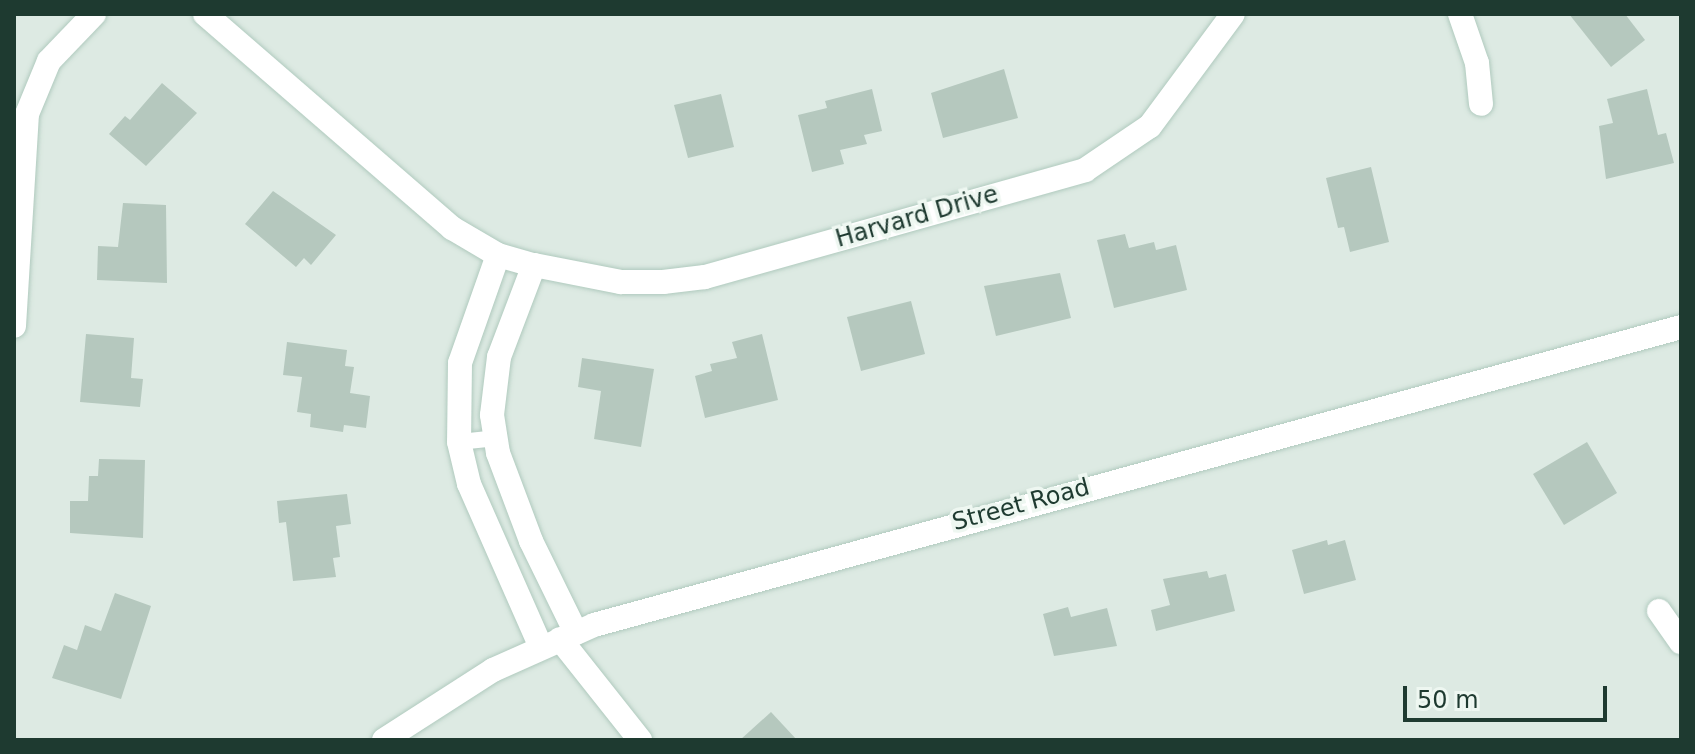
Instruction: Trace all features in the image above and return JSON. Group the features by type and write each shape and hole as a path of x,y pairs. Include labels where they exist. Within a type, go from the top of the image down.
{"street":[{"path":"14,326 27,114 49,61 94,14"},
{"name":"Harvard Drive","path":"205,14 430,212 498,255 621,282 705,277 1085,170 1150,126 1233,14"},
{"path":"1460,14 1477,63 1481,104"},
{"path":"498,255 460,363 459,442 469,484 559,640 640,740"},
{"path":"534,265 499,357 492,415 496,438 531,541 559,640"},
{"name":"Street Road","path":"384,740 431,707 559,640 1004,510 1681,327"},
{"path":"1659,611 1681,642"}],"lane":[{"path":"459,442 496,438"}],"building":[{"path":"1569,14 1625,14 1645,40 1611,67"},
{"path":"1004,69 1018,118 943,138 931,93"},
{"path":"162,83 197,113 146,166 109,134 125,116 130,120"},
{"path":"872,89 882,131 864,135 867,144 840,150 844,164 812,172 798,115 827,108 825,101"},
{"path":"1647,89 1658,135 1666,133 1674,163 1606,179 1599,126 1613,123 1607,99"},
{"path":"721,94 734,147 688,158 674,105"},
{"path":"1371,167 1389,242 1350,252 1344,227 1338,228 1326,178"},
{"path":"273,191 336,235 311,265 304,258 296,267 245,224"},
{"path":"123,203 166,205 167,283 97,280 98,246 118,247"},
{"path":"1125,234 1129,248 1154,242 1156,250 1176,245 1187,290 1114,308 1097,240"},
{"path":"1060,273 1071,318 996,336 984,286"},
{"path":"911,301 925,354 861,371 847,317"},
{"path":"86,334 134,338 131,378 143,379 140,407 80,402"},
{"path":"762,334 778,400 705,418 695,376 712,371 710,364 737,358 732,342"},
{"path":"287,342 347,350 345,366 354,367 350,393 370,396 366,428 344,425 343,432 310,427 311,414 297,412 302,377 283,375"},
{"path":"582,358 654,369 641,447 594,439 601,391 578,387"},
{"path":"1587,442 1617,493 1564,525 1533,474"},
{"path":"99,459 145,460 143,538 70,533 70,501 88,501 89,476 98,476"},
{"path":"347,494 351,524 336,526 340,557 333,558 336,577 293,581 286,522 279,523 277,501"},
{"path":"1327,540 1328,545 1345,540 1356,580 1304,594 1292,550"},
{"path":"1207,571 1209,578 1226,574 1235,611 1156,631 1151,610 1170,605 1163,579"},
{"path":"115,593 151,606 121,699 52,678 64,645 77,650 85,625 101,631"},
{"path":"1068,607 1071,617 1107,608 1117,646 1054,656 1043,614"},
{"path":"771,712 797,740 740,740"}]}
